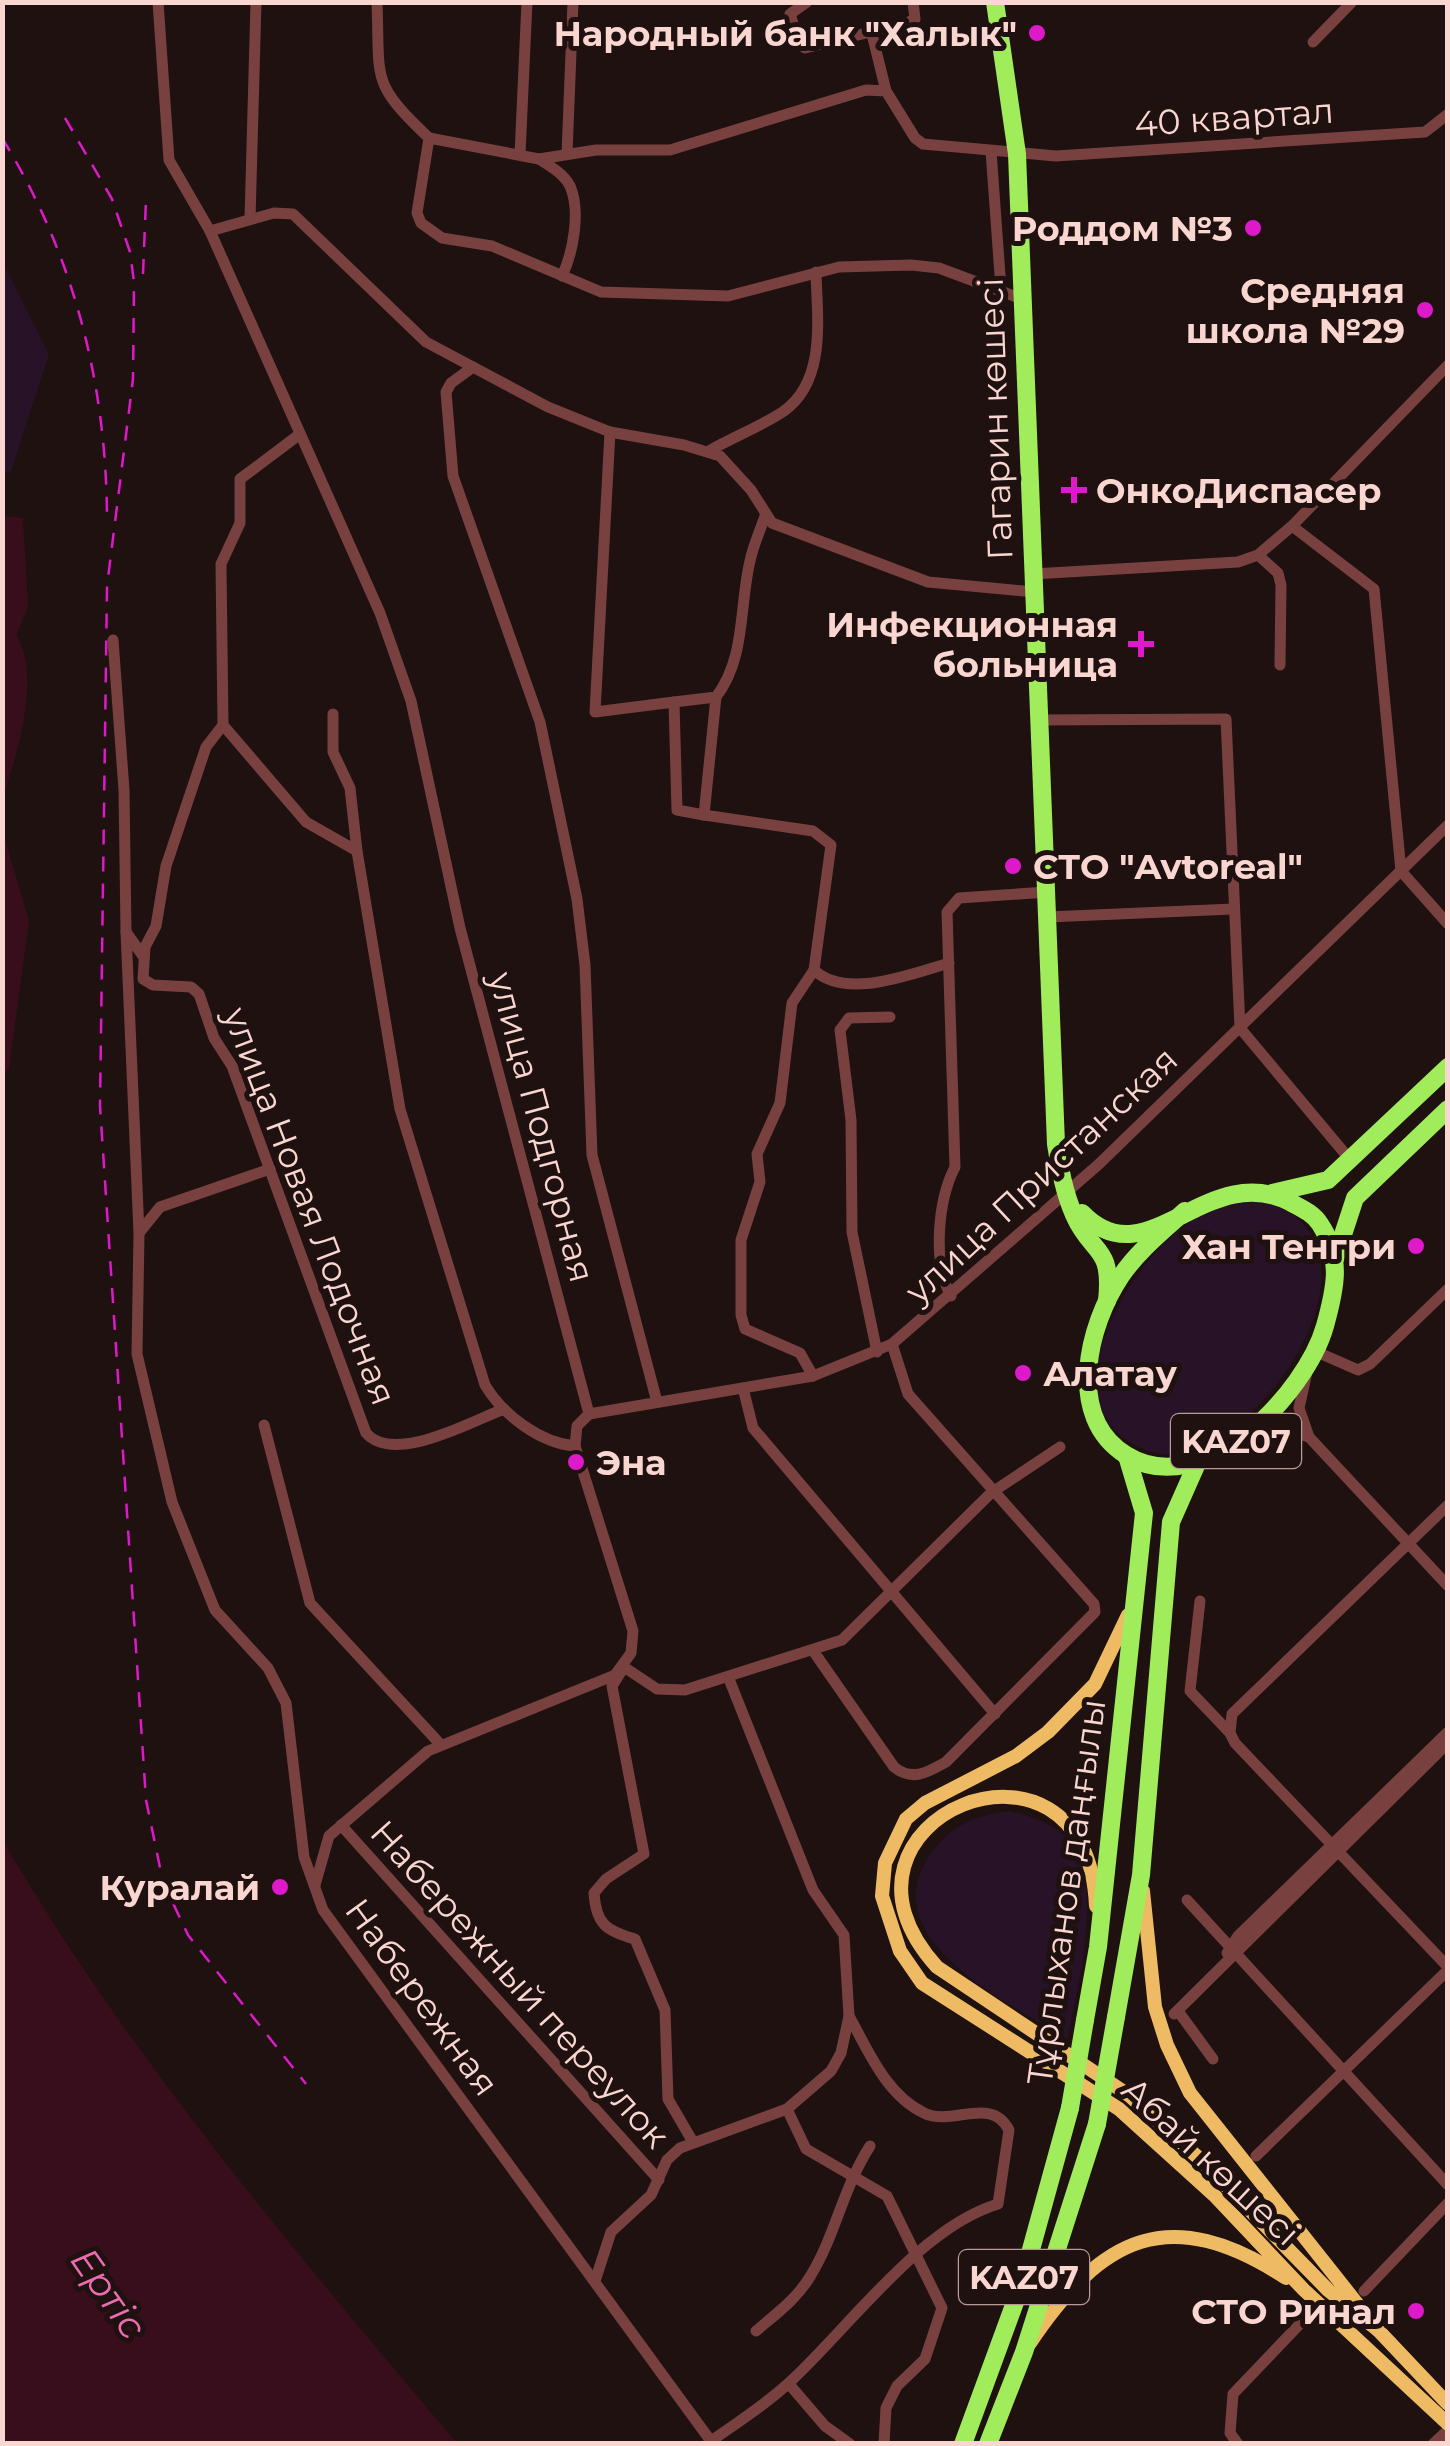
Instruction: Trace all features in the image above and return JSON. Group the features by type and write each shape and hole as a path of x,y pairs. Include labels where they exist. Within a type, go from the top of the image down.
{"highway":[{"name":"Гагарин көшесі","path":"995,2 1017,154 1056,1144 1066,1193"},
{"path":"1272,1192 1328,1180 1352,1162 1448,1067"},
{"path":"1336,1259 1355,1198 1448,1109"},
{"name":"KAZ07","path":"1066,1193 1085,1216 1116,1237 1140,1236 1184,1211 1242,1190 1272,1192"},
{"path":"1272,1192 1307,1211 1320,1224 1336,1259"},
{"name":"KAZ07","path":"1066,1193 1079,1224 1108,1263 1107,1301"},
{"name":"KAZ07","path":"1184,1211 1121,1275 1107,1301 1090,1350 1087,1394 1100,1431 1127,1456 1162,1465 1198,1461 1237,1440 1275,1412 1307,1372 1317,1352 1336,1282 1336,1259"},
{"name":"Тұрлыханов даңғылы","path":"964,2443 1021,2286 1070,2108 1098,1947 1144,1514 1127,1456"},
{"name":"Тұрлыханов даңғылы","path":"988,2444 1024,2352 1096,2124 1141,1875 1171,1522 1198,1461"}],"main road":[{"name":"Абай көшесі","path":"1140,1566 1124,1630 1095,1684 1048,1732 1016,1756 925,1802 906,1819 885,1863 882,1896 900,1951 922,1983 1119,2109 1214,2195 1304,2290"},
{"name":"Абай көшесі","path":"1098,1947 1095,1882 1082,1849 1053,1810 1022,1798 991,1794 952,1808 924,1829 911,1850 900,1878 906,1921 915,1943 937,1967 1130,2096 1203,2162 1328,2290 1378,2330"},
{"path":"1141,1875 1155,2007 1166,2045 1190,2094 1378,2330 1448,2404"},
{"path":"1024,2352 1063,2295 1105,2256 1150,2238 1214,2243 1252,2256 1304,2290 1448,2427"}],"street":[{"name":"улица Подгорная","path":"158,2 169,160 210,231 380,613 411,701 460,928 589,1414"},
{"path":"250,219 256,2"},
{"path":"376,2 382,90 430,138 540,159 559,173 572,190 573,237 562,276"},
{"path":"520,154 527,2"},
{"path":"567,154 573,2"},
{"path":"807,2 790,14 799,43 806,48 915,19 914,2"},
{"path":"1313,42 1352,2"},
{"name":"40 квартал","path":"871,30 886,91 914,138 924,144 1056,156 1425,132 1448,114"},
{"path":"540,159 567,154 670,150 866,90 886,91"},
{"path":"430,138 416,201 421,223 442,238 492,246 601,292 728,296 816,272 911,265 939,268 1024,300"},
{"path":"991,152 1001,289"},
{"path":"210,231 285,212 301,219 426,342 548,407 610,432 709,451 732,466 772,523 928,582 1034,583 1238,562 1258,555 1292,526 1448,365"},
{"path":"709,451 780,414 806,382 818,340 816,272"},
{"path":"473,367 450,383 446,392 453,476 540,722 577,899 586,965 592,1155 657,1402"},
{"path":"610,432 595,712 716,697"},
{"path":"144,956 156,926 166,866 194,780 206,747 223,725 222,564 240,524 240,479 300,434"},
{"path":"704,815 716,697 735,662 750,560 765,516"},
{"path":"1292,526 1336,562 1370,582 1378,597 1400,872 1448,924"},
{"path":"1258,555 1278,574 1281,585 1280,665"},
{"name":"Набережная","path":"112,640 124,790 138,1233 136,1339 172,1502 209,1598 268,1668 286,1704 297,1816 315,1888 332,1925 712,2442"},
{"path":"674,702 677,810 814,832 831,845 814,970 792,1002 780,1103 757,1154 760,1182 741,1240 741,1296 746,1329 800,1353 813,1376"},
{"path":"332,714 333,752 350,788 400,1108 485,1385 504,1409 550,1442 574,1446"},
{"path":"1040,720 1226,719 1240,1028 1352,1162"},
{"path":"223,725 306,822 357,851"},
{"name":"улица Пристанская","path":"589,1414 813,1376 892,1344 952,1296 1066,1193 1448,825"},
{"path":"952,1296 940,1266 946,1182 955,1167 947,912 953,901 1047,892"},
{"path":"1048,917 1233,909"},
{"path":"126,932 144,956"},
{"name":"улица Новая Лодочная","path":"144,956 145,982 179,984 199,994 373,1440 404,1446 504,1409"},
{"path":"814,970 833,982 889,980 949,963"},
{"path":"877,1352 852,1232 851,1120 840,1030 849,1018 890,1017"},
{"path":"138,1233 160,1208 270,1169"},
{"path":"1317,1352 1358,1370 1370,1364 1448,1289"},
{"path":"814,1652 894,1767 904,1775 918,1776 946,1762 1091,1618 1094,1604 908,1394 892,1344"},
{"path":"1307,1372 1299,1408 1309,1437 1448,1586"},
{"path":"742,1388 753,1428 996,1714"},
{"path":"589,1414 577,1426 574,1446 633,1631 624,1667 612,1686 644,1854 606,1878 594,1894 596,1915 606,1931 635,1939 649,1971 665,2010 668,2099 693,2142"},
{"path":"264,1426 310,1603 441,1745"},
{"path":"1237,1440 1284,1429 1309,1437"},
{"path":"624,1667 645,1684 670,1691 730,1679 842,1640 992,1493 1060,1447"},
{"path":"1232,1738 1232,1714 1448,1505"},
{"path":"1200,1601 1190,1691 1332,1849 1448,1968 1256,2156"},
{"path":"315,1888 321,1853 340,1825 441,1745 615,1675 624,1667"},
{"path":"594,2280 610,2232 651,2195 667,2160 693,2142 786,2109 831,2071 849,2016 844,1935 814,1890 730,1679"},
{"path":"1213,2059 1176,2012 1232,1950 1448,1732"},
{"path":"1332,1849 1445,1751"},
{"name":"Набережный переулок","path":"340,1825 659,2180"},
{"path":"1187,1900 1341,2073 1448,2185"},
{"path":"712,2442 789,2384 918,2254 979,2209 998,2204 1009,2130 997,2115 932,2116 920,2112 881,2074 849,2016"},
{"path":"786,2109 806,2149 887,2196 938,2294 942,2316 925,2358 897,2386 886,2408 884,2444"},
{"path":"756,2330 795,2297 810,2278 851,2176 870,2146"},
{"path":"1364,2291 1448,2202"},
{"path":"1238,2444 1230,2433 1234,2394 1320,2304"},
{"path":"789,2384 824,2426 850,2444"},
{"path":"1433,2444 1448,2427"}],"shaded area":[{"path":"2,261 49,354 11,471 3,473"},
{"path":"1255,1199 1301,1221 1320,1258 1318,1303 1299,1350 1268,1394 1230,1430 1190,1451 1152,1452 1119,1434 1101,1409 1096,1379 1102,1346 1115,1312 1134,1280 1179,1230 1215,1209"},
{"path":"1011,1811 1047,1824 1066,1837 1078,1856 1085,1880 1086,1934 1068,2039 986,1989 958,1967 934,1943 920,1917 916,1888 936,1847 964,1824"}],"water":[{"path":"3,516 23,518 28,607 16,635 27,671 24,715 3,797"},
{"path":"2,829 29,921 9,1068 3,1076"},
{"name":"Ертіс","path":"3,1841 105,2000 217,2152 457,2443 3,2443"}],"railway":[{"path":"65,118 112,199 130,252 134,282 133,379 107,586 100,1106 146,1800 163,1882 188,1935 306,2084"},
{"path":"2,138 48,227 81,320 100,416 107,516"},
{"path":"143,274 146,199"}],"place":[{"name":"Народный банк \"Халык\"","path":"1037,33"},
{"name":"Роддом №3","path":"1253,228"},
{"name":"Средняя школа №29","path":"1425,310"},
{"name":"ОнкоДиспасер","path":"1074,490"},
{"name":"Инфекционная больница","path":"1141,644"},
{"name":"СТО \"Avtoreal\"","path":"1013,866"},
{"name":"Хан Тенгри","path":"1416,1246"},
{"name":"Алатау","path":"1023,1373"},
{"name":"Эна","path":"576,1462"},
{"name":"Куралай","path":"280,1887"},
{"name":"СТО Ринал","path":"1416,2311"}]}
